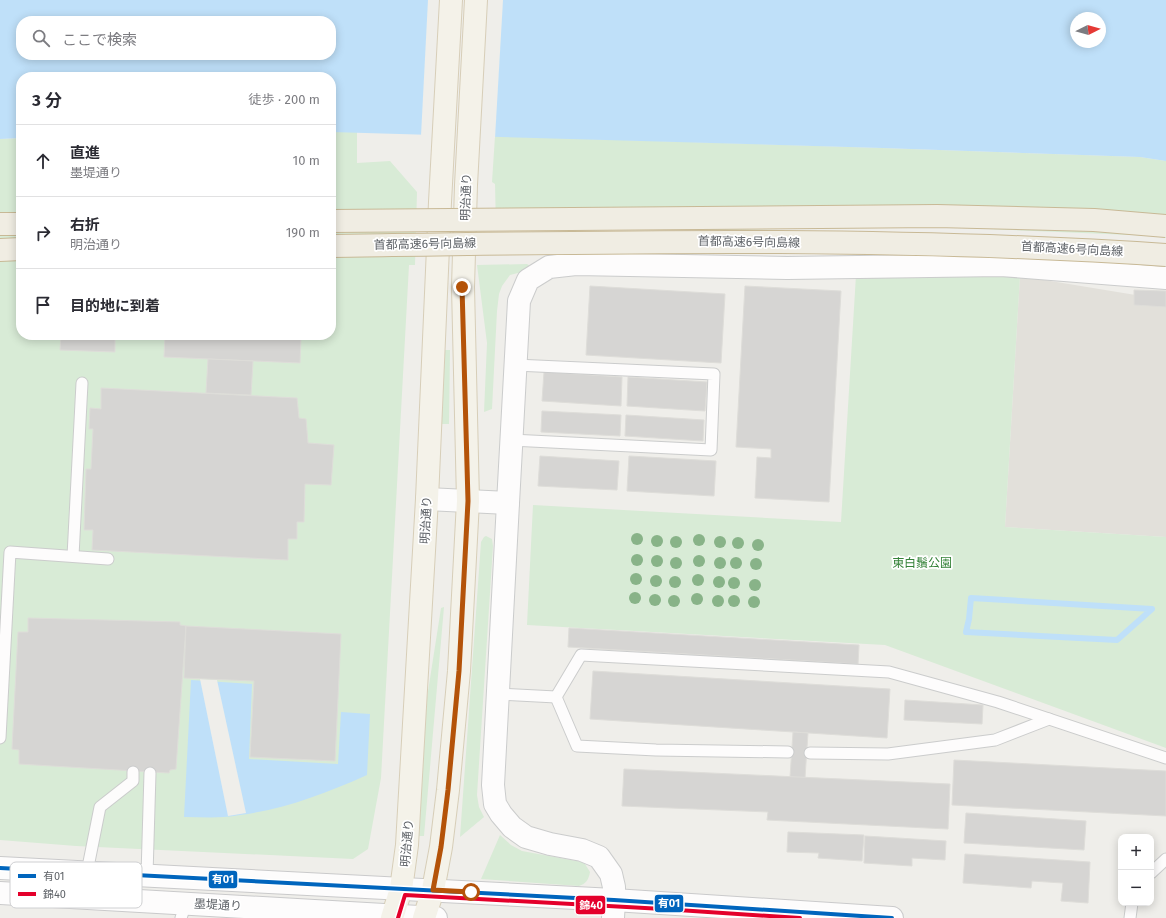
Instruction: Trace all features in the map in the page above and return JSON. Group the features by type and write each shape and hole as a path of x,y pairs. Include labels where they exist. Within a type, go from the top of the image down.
{"highway":[{"name":"首都高速6号向島線","path":"336,221 937,216 1094,220 1166,226"},
{"path":"0,224 16,224"},
{"name":"首都高速6号向島線","path":"336,246 648,241 914,243 1067,248 1166,255"},
{"path":"0,250 16,249"}],"main road":[{"name":"明治通り","path":"393,917 401,889 407,845 427,499 451,0"},
{"name":"明治通り","path":"428,918 441,847 459,671 468,501 462,287 476,0"}],"street":[{"path":"614,909 614,887 611,874 599,856 582,850 550,844 526,837 512,827 495,804 492,785 519,301 528,280 549,267 576,264 787,268 1000,266 1166,278"},
{"path":"427,499 508,503"},
{"path":"0,868 10,868"},
{"path":"142,875 433,890 614,909 892,918"},
{"name":"墨堤通り","path":"0,893 10,894"},
{"name":"墨堤通り","path":"142,907 184,911 428,918"}],"lane":[{"path":"511,440 711,450 714,374 515,366"},
{"path":"73,556 82,383"},
{"path":"0,738 10,552 108,559"},
{"path":"556,698 581,655 888,672 998,702 1166,758"},
{"path":"498,694 556,698"},
{"path":"556,698 577,746 656,750 788,752"},
{"path":"810,753 888,754 995,740 1048,719"},
{"path":"89,862 100,806 133,777 150,777 147,875"},
{"path":"1154,870 1166,859"},
{"path":"1130,918 1132,906"}],"shaded area":[{"path":"1020,276 1166,300 1166,537 1005,527"}],"green space":[{"path":"336,132 357,132 357,163 390,161 417,192 415,265 409,265 381,778 368,849 353,859 76,846 0,840 0,139 16,138 16,340 336,340"},
{"path":"495,136 1140,157 1166,161 1166,238 1155,236 940,227 713,230 496,228 495,184 492,182"},
{"path":"527,264 532,267 526,271 510,275 502,286 499,294 492,409 484,412 487,343 477,265"},
{"name":"東白鬚公園","path":"856,275 1020,276 1005,527 1166,537 1166,748 885,645 527,625 533,505 841,522"},
{"path":"445,350 450,350 449,424 441,424"},
{"path":"486,536 492,539 493,546 477,795 479,807 484,817 460,837 481,542"},
{"path":"444,607 424,836 419,836 426,704 441,608"},
{"path":"500,835 511,845 522,851 582,862 590,872 588,879 584,884 579,886 481,879"}],"water":[{"path":"0,0 1166,0 1166,161 1140,157 882,148 336,132 336,72 16,72 16,138 0,139"},
{"path":"191,680 252,684 249,759 338,764 341,712 370,714 367,775 314,797 279,807 243,815 224,817 184,817"}],"pier":[{"path":"428,0 503,0 495,138 421,136"},
{"path":"200,679 217,680 246,813 228,816"}],"building":[{"path":"590,286 725,294 721,363 586,355"},
{"path":"745,286 841,291 829,502 755,498 757,457 771,458 771,449 736,447"},
{"path":"1134,290 1166,291 1166,307 1134,305"},
{"path":"61,340 115,340 115,352 60,350"},
{"path":"165,340 301,340 300,363 164,357"},
{"path":"208,359 253,361 251,395 206,393"},
{"path":"544,372 622,377 621,406 542,401"},
{"path":"628,377 707,382 705,411 627,406"},
{"path":"101,388 297,398 299,418 306,419 308,443 334,445 331,485 305,484 304,522 297,522 297,539 288,539 288,560 92,550 93,530 84,530 86,469 91,469 93,429 89,429 90,408 101,409"},
{"path":"542,411 621,415 620,436 541,432"},
{"path":"626,415 704,420 703,441 625,436"},
{"path":"540,456 619,461 617,490 538,486"},
{"path":"629,456 716,461 714,496 627,491"},
{"path":"28,618 180,622 180,625 186,626 176,769 170,770 169,773 19,764 19,750 12,749 18,632 28,632"},
{"path":"186,626 341,634 335,761 250,757 254,681 184,678"},
{"path":"569,628 859,645 858,664 568,647"},
{"path":"593,671 890,689 887,738 590,719"},
{"path":"905,700 983,705 982,724 904,720"},
{"path":"793,732 808,733 805,778 790,777"},
{"path":"954,760 1166,771 1166,816 952,805"},
{"path":"624,769 950,784 948,829 767,820 768,812 622,806"},
{"path":"966,813 1086,821 1084,850 964,843"},
{"path":"788,832 864,835 862,861 818,858 819,853 787,852"},
{"path":"865,836 946,841 945,860 912,858 912,866 864,863"},
{"path":"965,854 1090,862 1088,903 1061,901 1063,883 1032,881 1031,888 963,883"}],"waterway":[{"path":"971,598 1152,609 1117,640 966,632 971,598"}],"transit line":[{"name":"有01","path":"0,868 10,869"},
{"name":"有01","path":"142,875 614,900 892,918"},
{"name":"錦40","path":"398,918 405,895 800,918"}],"route":[{"path":"462,287 468,501 459,671 448,790 441,847 433,890 471,892"}]}
